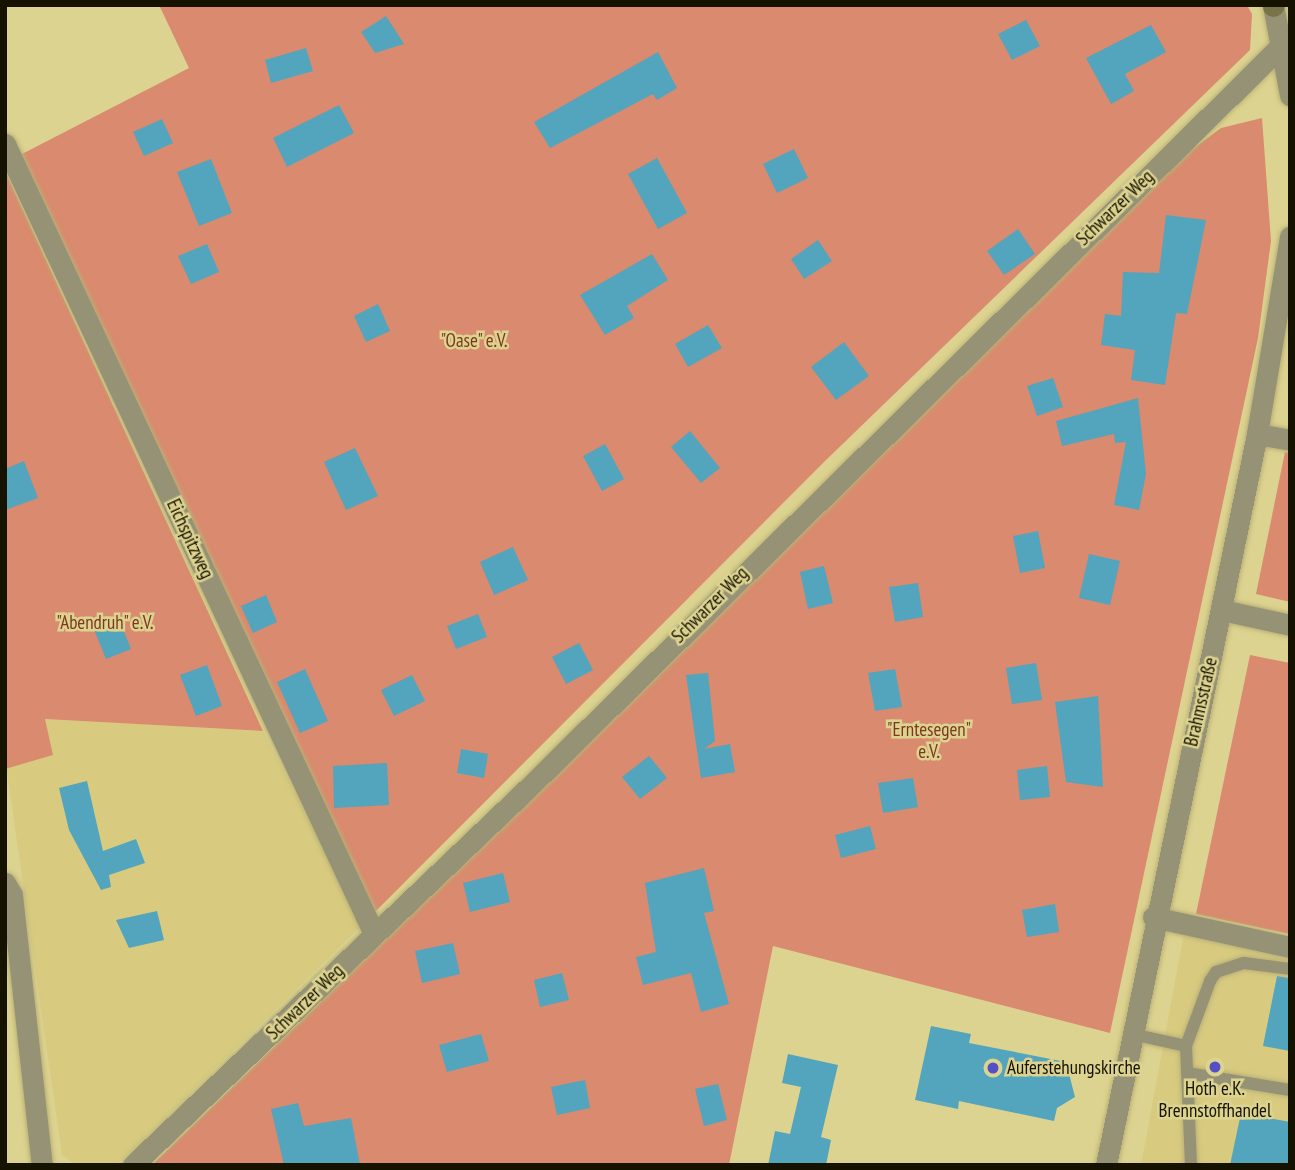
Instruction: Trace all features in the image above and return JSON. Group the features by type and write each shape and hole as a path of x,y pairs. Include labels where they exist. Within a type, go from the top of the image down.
{"street":[{"path":"1273,5 1290,69 1290,95"},
{"name":"Schwarzer Weg","path":"133,1165 374,934 1285,43"},
{"name":"Eichspitzweg","path":"5,144 374,934"},
{"name":"Brahmsstraße","path":"1106,1165 1153,917 1222,610 1257,435 1290,237"},
{"path":"1257,435 1290,440"},
{"path":"1222,610 1290,625"},
{"path":"5,883 12,895 43,1165"},
{"path":"1153,917 1290,947"}],"lane":[{"path":"1191,1165 1186,1046 1216,972 1244,963 1290,969"},
{"path":"1132,1034 1186,1046"},
{"path":"1186,1073 1290,1090"}],"shaded area":[{"path":"45,719 263,731 362,925 116,1165 76,1165 62,1155 6,766 53,755"},
{"path":"1184,933 1290,955 1290,1165 1141,1165"}],"green space":[{"name":"\"Oase\" e.V.","path":"159,5 1247,5 1252,14 1250,50 824,462 373,914 20,155 189,68"},
{"name":"\"Erntesegen\" e.V.","path":"1262,118 1271,241 1258,338 1110,1033 773,946 729,1165 152,1165 653,681 1156,176 1221,128"},
{"name":"\"Abendruh\" e.V.","path":"5,171 263,731 45,719 53,755 5,769"},
{"path":"1285,452 1290,453 1290,602 1256,594"},
{"path":"1250,655 1290,663 1290,934 1196,914"}],"building":[{"path":"386,16 404,44 375,53 361,32"},
{"path":"1026,20 1040,46 1012,60 998,34"},
{"path":"1151,25 1166,52 1125,74 1134,91 1111,104 1086,58"},
{"path":"306,48 313,71 271,83 265,60"},
{"path":"658,52 677,88 657,100 653,94 550,148 534,122"},
{"path":"339,105 354,133 287,167 273,138"},
{"path":"162,119 173,143 144,156 133,132"},
{"path":"794,149 808,178 777,193 763,164"},
{"path":"657,158 687,213 658,229 628,174"},
{"path":"211,159 232,213 199,226 177,172"},
{"path":"1166,215 1206,220 1187,314 1176,313 1165,385 1131,380 1135,350 1101,345 1105,314 1121,316 1123,272 1159,273"},
{"path":"1018,229 1035,254 1004,275 987,251"},
{"path":"818,240 832,261 804,279 791,259"},
{"path":"207,244 219,272 191,284 178,256"},
{"path":"652,254 668,280 627,306 634,318 605,335 580,295"},
{"path":"378,304 390,331 366,342 354,316"},
{"path":"708,325 722,348 688,367 675,344"},
{"path":"844,342 869,376 836,400 811,367"},
{"path":"1053,378 1063,407 1037,416 1027,386"},
{"path":"1138,398 1146,474 1139,510 1114,505 1126,442 1115,443 1114,434 1062,446 1056,421"},
{"path":"690,431 720,468 701,483 671,447"},
{"path":"605,444 624,479 602,491 583,456"},
{"path":"355,448 378,496 346,510 324,462"},
{"path":"24,461 38,498 5,510 5,469"},
{"path":"1038,531 1045,568 1020,573 1013,536"},
{"path":"513,547 528,580 494,595 480,562"},
{"path":"1089,554 1120,561 1110,605 1079,598"},
{"path":"824,566 833,603 808,609 800,572"},
{"path":"918,583 923,617 895,622 889,587"},
{"path":"266,595 277,622 253,633 241,606"},
{"path":"478,614 487,637 456,649 447,626"},
{"path":"118,617 131,649 106,659 93,627"},
{"path":"579,643 593,670 566,684 552,657"},
{"path":"1036,663 1042,700 1012,704 1006,668"},
{"path":"207,665 222,706 196,716 180,675"},
{"path":"305,669 328,721 300,733 277,682"},
{"path":"895,669 902,707 875,711 868,673"},
{"path":"708,673 715,741 704,749 730,744 735,772 701,778 686,675"},
{"path":"412,675 425,701 394,716 381,690"},
{"path":"1098,696 1103,787 1066,782 1055,702"},
{"path":"461,749 488,754 484,778 457,773"},
{"path":"649,756 667,778 640,799 622,777"},
{"path":"387,763 389,805 334,808 333,766"},
{"path":"1047,766 1050,797 1020,800 1017,770"},
{"path":"913,778 918,807 883,813 878,783"},
{"path":"87,781 103,851 136,839 145,863 109,875 111,887 101,890 69,830 59,788"},
{"path":"870,826 876,849 841,858 835,835"},
{"path":"704,868 714,911 704,913 729,1004 701,1012 691,973 643,985 636,957 656,952 645,883"},
{"path":"503,873 510,902 470,912 463,883"},
{"path":"1055,904 1059,932 1027,937 1022,910"},
{"path":"157,911 164,940 129,948 116,920"},
{"path":"453,943 460,974 422,983 415,951"},
{"path":"562,973 569,1000 540,1007 534,980"},
{"path":"1277,976 1290,978 1290,1051 1263,1046"},
{"name":"Auferstehungskirche","path":"931,1026 971,1034 969,1043 1066,1062 1075,1097 1057,1108 1054,1121 959,1101 958,1109 915,1100"},
{"path":"481,1034 489,1061 447,1072 439,1045"},
{"path":"788,1054 838,1065 821,1137 831,1140 826,1165 768,1165 775,1131 790,1134 801,1087 782,1083"},
{"path":"585,1080 590,1108 557,1115 551,1087"},
{"path":"718,1084 727,1120 704,1126 695,1089"},
{"path":"298,1103 304,1126 351,1118 360,1165 284,1165 271,1109"},
{"path":"1241,1113 1290,1122 1290,1165 1230,1165"}],"place":[{"name":"Hoth e.K. Brennstoffhandel","path":"1215,1067"},
{"name":"Auferstehungskirche","path":"993,1068"}]}
